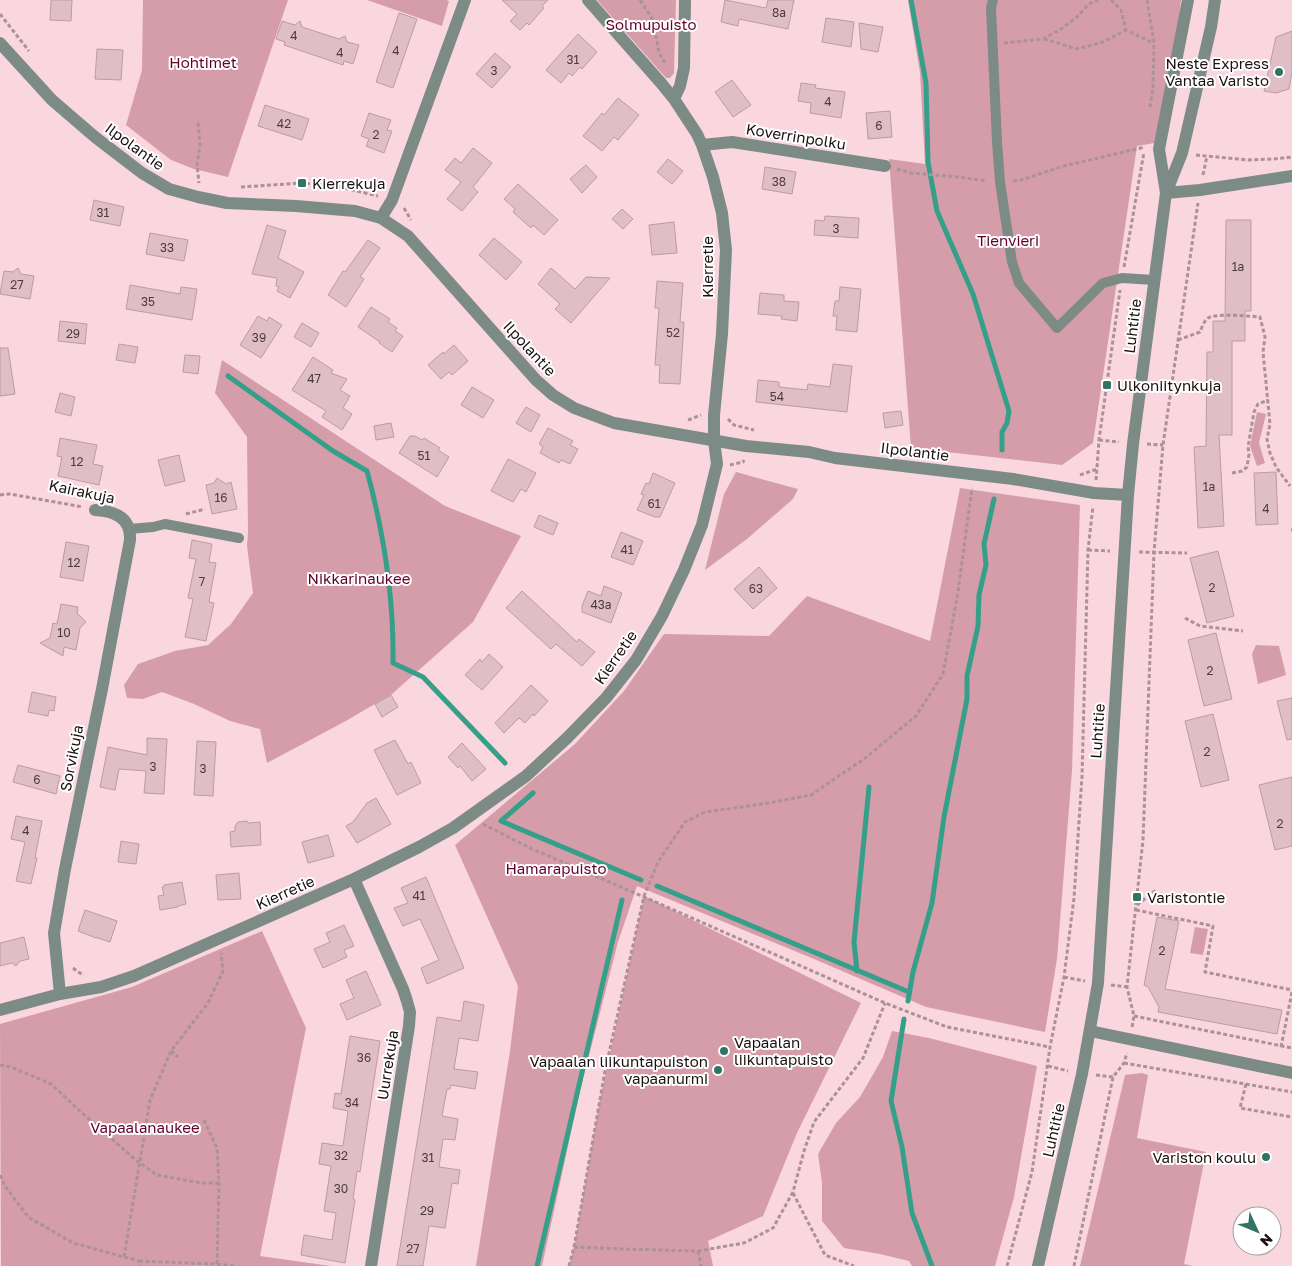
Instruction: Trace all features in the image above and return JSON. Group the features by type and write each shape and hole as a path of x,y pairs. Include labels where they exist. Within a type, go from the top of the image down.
{"street":[{"path":"381,218 392,200 465,0"},
{"name":"Kierretie","path":"0,1010 60,994 101,987 134,976 354,879 453,828 526,776 567,738 606,698 636,660 663,614 684,570 702,525 717,464 714,440 714,415 722,334 726,250 722,213 713,177 697,134 674,99 588,0"},
{"path":"674,99 680,86 684,68 685,0"},
{"name":"Luhtitie","path":"1166,193 1159,149 1188,0"},
{"name":"Luhtitie","path":"1038,1266 1082,1074 1098,983 1128,496 1166,193 1182,153 1211,27 1215,0"},
{"name":"Ilpolantie","path":"0,43 52,100 142,174 169,189 227,203 345,210 381,218 408,236 536,380 552,395 574,408 614,423 746,446 809,452 835,458 1012,479 1094,493 1128,496"},
{"name":"Koverrinpolku","path":"702,145 732,142 885,166"},
{"path":"1166,193 1200,190 1292,176"},
{"name":"Kairakuja","path":"95,510 108,510 119,516 129,529"},
{"name":"Sorvikuja","path":"60,994 54,933 130,540 129,529"},
{"name":"Uurrekuja","path":"354,879 402,989 410,1012 402,1076 371,1266"},
{"path":"1090,1031 1292,1072"}],"lane":[{"path":"993,0 991,8 994,99 1000,182 1012,262 1019,283 1057,328 1103,283 1122,278 1154,280"},
{"path":"129,529 165,524 239,538"}],"path":[{"path":"640,0 653,20 659,54 680,86"},
{"path":"993,44 1026,42 1043,38 1060,29 1077,17 1089,4 1098,0"},
{"path":"1111,0 1121,10 1126,30"},
{"path":"1147,0 1154,43 1153,88 1150,113"},
{"path":"0,14 33,56"},
{"path":"1043,38 1078,49 1103,42 1126,30"},
{"path":"1126,30 1154,43"},
{"path":"192,181 199,184 197,165 200,144 198,123"},
{"path":"1007,1266 1032,1172 1050,1047 1064,977 1074,898 1082,776 1088,550 1099,440 1122,278 1146,139"},
{"path":"911,173 1000,182 1021,180 1064,166 1144,147"},
{"path":"1074,1266 1113,1077 1124,1063 1134,1016 1127,988 1143,840 1154,552 1163,445 1200,190 1207,156 1248,160 1292,157"},
{"path":"238,188 302,183 340,187 392,200 402,205 414,225"},
{"path":"1178,340 1200,332 1204,322 1217,315 1260,317 1265,337 1263,352 1270,424 1267,439 1268,448 1276,467 1290,486"},
{"path":"1232,472 1242,471 1247,467 1248,447 1254,412 1258,404 1268,400"},
{"path":"687,421 703,414 714,415 726,417 734,425 756,431"},
{"path":"1071,474 1081,475 1097,469"},
{"path":"569,1266 605,1071 644,896 658,862 685,822 705,812 811,795 864,759 916,716 943,674 958,592 974,475"},
{"name":"Kairakuja","path":"0,495 10,494 95,510"},
{"path":"1154,552 1187,553"},
{"path":"1185,618 1200,626 1243,632"},
{"path":"474,813 480,823 530,848 644,896 885,1003 947,1027 1050,1047"},
{"path":"1137,905 1156,890"},
{"path":"1136,910 1213,926 1204,972 1292,991 1281,1047"},
{"path":"124,1257 150,1100 172,1051 208,1003 223,971 219,938"},
{"path":"57,969 71,967 85,975 91,975"},
{"path":"574,1247 698,1251 744,1243 773,1228 793,1192 814,1122 863,1058 885,1003"},
{"path":"1134,1016 1292,1048"},
{"path":"172,1051 178,1058"},
{"path":"1124,1063 1292,1092"},
{"path":"0,1065 11,1067 51,1084 81,1112 156,1175 201,1183 219,1183"},
{"path":"1246,1084 1240,1108 1292,1117"},
{"path":"204,1120 217,1148 219,1183 217,1264"},
{"path":"0,1175 5,1186 28,1217 73,1243 139,1261 234,1266"},
{"path":"793,1192 825,1255 854,1266"},
{"path":"698,1251 701,1266"},
{"path":"139,1261 141,1266"}],"green space":[{"name":"Hohtimet","path":"143,0 288,0 228,177 194,169 171,160 126,125 142,70"},
{"path":"367,0 446,0 449,1 442,26"},
{"name":"Solmupuisto","path":"597,0 676,0 674,73 670,78 666,78"},
{"name":"Tienvieri","path":"908,0 1181,0 1155,143 1137,146 1093,443 1062,465 911,448 889,159 925,164 920,73"},
{"name":"Nikkarinaukee","path":"222,360 445,506 521,536 473,622 392,694 267,763 260,729 230,721 194,704 162,692 143,699 127,698 124,685 138,664 175,651 208,645 231,624 253,593 247,546 247,437 215,393"},
{"path":"1257,412 1266,414 1259,443 1265,463 1257,466 1250,446"},
{"path":"736,472 798,489 793,499 747,539 705,570 724,494"},
{"name":"Hamarapuisto","path":"960,488 1080,505 1072,771 1057,959 1045,1032 926,1007 637,886 618,942 580,1091 542,1266 476,1266 510,1051 518,986 455,845 575,744 624,691 664,634 769,636 807,596 930,641"},
{"path":"1256,645 1279,646 1286,675 1258,684 1252,654"},
{"name":"Vapaalan liikuntapuisto","path":"644,896 861,1003 797,1133 763,1216 708,1241 713,1266 569,1266 600,1099"},
{"path":"1195,927 1208,929 1203,955 1190,953"},
{"name":"Vapaalanaukee","path":"262,931 306,1028 260,1256 331,1266 1,1266 0,1024 132,987"},
{"path":"892,1031 929,1038 1037,1066 1014,1197 995,1266 912,1266 909,1261 844,1248 822,1221 822,1183 818,1154 836,1123 860,1097 883,1057"},
{"path":"1142,1073 1148,1075 1137,1138 1206,1152 1184,1264 1193,1266 1080,1266 1125,1075"}],"building":[{"path":"51,0 72,0 71,21 50,20"},
{"path":"502,0 548,0 542,6 544,8 529,25 527,23 520,30 510,21 517,14"},
{"path":"725,0 766,8 768,0 794,0 788,29 739,19 738,26 721,22"},
{"path":"399,13 417,19 393,88 376,82"},
{"path":"826,18 854,22 851,47 822,42"},
{"path":"282,21 295,25 300,21 302,27 339,39 345,36 347,42 359,45 353,64 344,61 343,65 284,45 285,42 276,39"},
{"path":"859,23 883,27 878,52 861,49"},
{"path":"1292,31 1292,72 1289,89 1276,93 1264,91 1276,37"},
{"path":"578,34 597,52 582,69 580,67 572,76 569,73 561,83 546,70"},
{"path":"97,49 123,50 121,80 95,79"},
{"path":"495,53 511,67 492,88 476,74"},
{"path":"732,80 751,105 733,117 715,92"},
{"path":"801,83 816,85 815,88 845,92 841,118 810,113 811,103 798,101"},
{"path":"618,98 639,115 618,140 614,137 602,151 583,136 602,113 604,115"},
{"path":"265,105 309,119 302,140 258,126"},
{"path":"890,111 892,137 868,139 866,113"},
{"path":"369,113 391,120 387,130 392,131 384,153 366,146 369,139 361,136"},
{"path":"473,148 492,163 473,187 478,192 462,211 447,199 461,182 445,170 455,158 461,163"},
{"path":"668,159 683,171 672,184 657,172"},
{"path":"586,165 597,177 582,193 570,179"},
{"path":"765,167 796,172 792,194 762,189"},
{"path":"518,184 558,220 544,235 533,225 531,228 513,212 515,209 504,199"},
{"path":"94,200 124,207 120,226 90,220"},
{"path":"622,209 633,219 623,229 612,219"},
{"path":"825,216 859,218 858,238 814,235 815,220 824,221"},
{"path":"1226,220 1251,220 1251,311 1245,311 1245,341 1232,341 1232,435 1219,435 1224,526 1198,528 1194,447 1206,446 1207,352 1213,352 1213,321 1225,321"},
{"path":"674,222 677,253 652,255 649,225"},
{"path":"267,225 286,231 278,258 304,272 290,298 277,291 279,287 276,286 277,278 252,274"},
{"path":"150,233 188,240 184,261 146,254"},
{"path":"494,238 522,262 506,280 479,255"},
{"path":"368,240 380,248 360,277 364,279 346,307 328,295 343,271 345,272"},
{"path":"18,268 21,274 34,276 30,299 0,294 4,271 13,272"},
{"path":"551,268 575,289 586,277 610,278 571,323 555,309 560,304 538,284"},
{"path":"657,281 683,283 680,322 684,322 680,384 659,383 660,365 655,365 659,308 655,308"},
{"path":"130,285 180,294 181,287 197,289 192,320 126,309"},
{"path":"840,287 861,289 857,332 836,330 837,316 833,316 835,301 839,301"},
{"path":"760,293 784,295 784,301 799,302 797,321 781,319 782,316 758,314"},
{"path":"371,307 390,319 388,322 397,328 395,331 403,336 392,352 358,327"},
{"path":"258,316 267,321 269,317 282,325 261,358 240,345"},
{"path":"60,321 87,324 85,344 58,341"},
{"path":"302,323 319,333 311,347 294,337"},
{"path":"119,344 138,347 135,363 116,360"},
{"path":"454,345 468,361 452,375 449,372 441,379 428,365"},
{"path":"0,348 8,348 15,394 0,396"},
{"path":"185,355 200,356 198,374 183,372"},
{"path":"313,357 333,370 331,373 347,379 340,390 350,396 343,408 352,414 342,430 322,417 326,411 292,390"},
{"path":"833,364 852,366 847,412 756,402 758,380 779,382 779,387 807,390 808,384 830,387"},
{"path":"472,387 494,400 483,418 461,405"},
{"path":"60,393 75,397 71,416 55,412"},
{"path":"526,407 540,415 531,432 516,423"},
{"path":"901,411 903,425 885,428 883,413"},
{"path":"391,423 394,437 376,440 374,426"},
{"path":"548,428 573,441 570,445 578,449 570,464 561,460 559,463 540,453 543,447 539,444"},
{"path":"410,436 415,436 422,440 424,438 440,448 438,450 449,457 437,477 399,453"},
{"path":"60,438 97,445 93,464 103,466 99,485 58,476 62,457 57,456"},
{"path":"179,455 185,481 165,486 158,460"},
{"path":"508,459 536,473 526,492 521,489 513,502 491,491"},
{"path":"1276,472 1278,524 1256,525 1254,473"},
{"path":"653,473 675,483 660,517 637,510 644,495 641,494 646,483 649,484"},
{"path":"217,478 226,484 231,482 237,509 212,514 206,485 214,483"},
{"path":"539,515 558,523 553,535 534,527"},
{"path":"621,532 643,541 633,565 611,557"},
{"path":"192,540 212,544 209,562 216,563 209,602 214,603 206,641 185,637 193,599 188,598 196,559 189,558"},
{"path":"66,542 89,546 83,581 60,577"},
{"path":"1218,551 1234,616 1207,623 1190,558"},
{"path":"759,567 777,588 753,609 734,589"},
{"path":"604,586 622,593 611,623 582,612 582,606 588,591 601,596"},
{"path":"522,591 577,642 579,639 595,652 582,666 556,644 551,649 506,608"},
{"path":"61,604 78,607 77,613 86,622 80,628 76,650 64,647 63,656 40,643 50,638 53,623 57,624"},
{"path":"1216,633 1232,699 1204,706 1188,640"},
{"path":"489,654 503,667 482,690 465,675 480,659 482,662"},
{"path":"531,685 548,701 525,723 519,718 504,733 495,723"},
{"path":"32,692 56,697 54,711 49,710 48,716 28,712"},
{"path":"391,695 398,707 382,717 375,704"},
{"path":"1292,698 1292,739 1287,740 1277,701"},
{"path":"1213,714 1229,780 1201,787 1185,721"},
{"path":"147,738 167,739 164,794 144,793 146,771 119,769 115,790 100,787 108,747 147,755"},
{"path":"395,740 408,764 411,762 421,783 397,795 374,750"},
{"path":"197,741 216,742 213,796 194,795"},
{"path":"462,743 486,769 472,781 460,766 458,768 448,757"},
{"path":"18,765 60,776 56,794 13,782"},
{"path":"1292,777 1292,846 1275,850 1259,785"},
{"path":"376,798 391,824 357,843 346,826 353,822 367,803"},
{"path":"16,816 42,821 31,884 16,881 25,842 11,839"},
{"path":"247,821 248,823 260,822 261,845 231,847 230,832 235,831 235,826 238,822"},
{"path":"328,835 334,856 308,863 302,842"},
{"path":"121,841 139,844 136,864 118,862"},
{"path":"239,873 241,899 218,900 216,875"},
{"path":"426,877 464,968 427,984 421,968 439,960 420,919 403,926 394,908 408,903 401,888"},
{"path":"182,882 186,904 160,910 158,896 164,895 162,887"},
{"path":"85,910 117,921 110,942 78,931"},
{"path":"1157,917 1179,921 1165,989 1282,1010 1277,1034 1158,1012 1159,1007 1148,987 1144,985"},
{"path":"344,925 354,946 344,950 347,957 323,968 314,949 330,942 326,933"},
{"path":"24,937 29,959 20,961 16,966 12,963 0,966 0,943"},
{"path":"366,971 381,1005 347,1020 340,1004 354,998 346,980"},
{"path":"464,1001 484,1005 478,1041 459,1038 454,1069 478,1072 475,1089 451,1085 450,1089 447,1089 442,1116 458,1119 455,1140 443,1139 439,1167 460,1170 458,1184 452,1183 445,1228 429,1226 423,1266 397,1266 437,1017 461,1021"},
{"path":"350,1036 380,1041 360,1172 357,1171 353,1199 355,1200 345,1263 301,1255 304,1235 332,1240 336,1213 324,1211 331,1166 319,1164 322,1143 343,1146 348,1111 333,1108 335,1093 341,1094"}],"waterway":[{"path":"911,0 926,83 928,162 937,211 973,294 1009,411 1007,423 1002,432 1002,450"},
{"path":"228,376 333,451 367,471 387,567 392,615 393,663 423,677 505,763"},
{"path":"908,1001 913,972 932,903 944,817 967,699 967,676 978,626 979,595 986,565 984,544 994,499"},
{"path":"857,971 854,942 869,787"},
{"path":"533,793 501,821 641,880"},
{"path":"657,886 909,992"},
{"path":"537,1266 622,900"},
{"path":"904,1019 891,1101 902,1147 912,1213 932,1266"}],"place":[{"name":"Neste Express Vantaa Varisto","path":"1279,72"},
{"name":"Kierrekuja","path":"302,183"},
{"name":"Ulkoniitynkuja","path":"1107,385"},
{"name":"Varistontie","path":"1137,897"},
{"name":"Vapaalan liikuntapuisto","path":"724,1051"},
{"name":"Vapaalan liikuntapuiston vapaanurmi","path":"718,1070"},
{"name":"Variston koulu","path":"1266,1157"}]}
